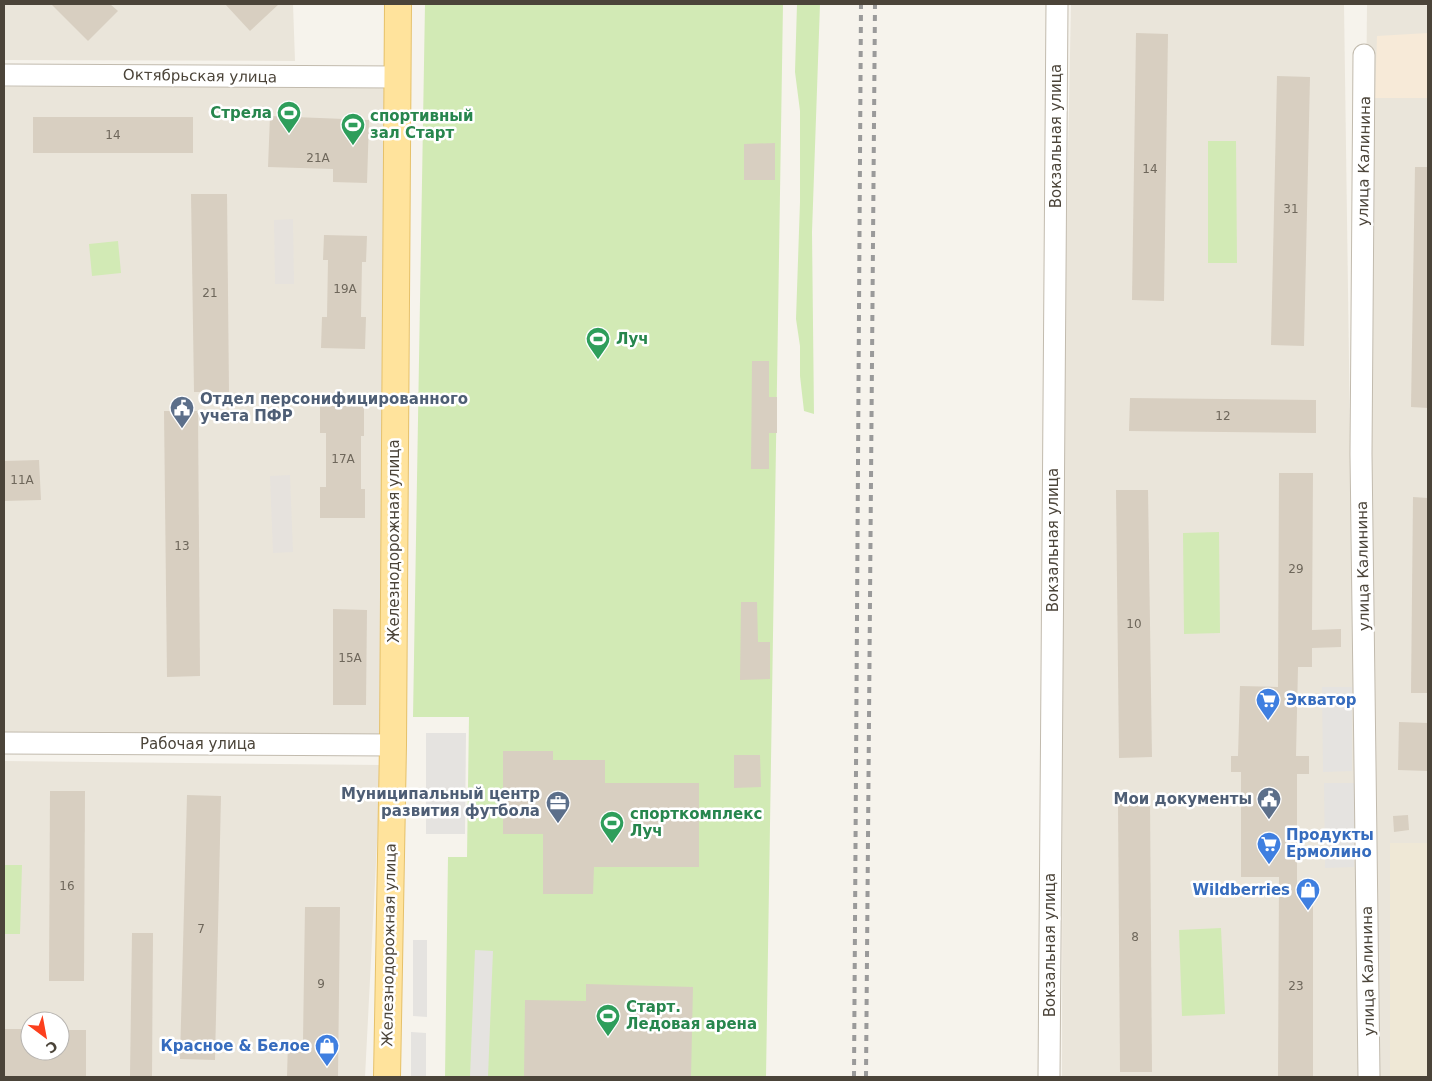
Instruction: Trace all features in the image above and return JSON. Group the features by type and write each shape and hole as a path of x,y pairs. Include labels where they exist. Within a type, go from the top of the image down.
{"main road":[{"name":"Железнодорожная улица","path":"387,1077 393,745 398,4"}],"street":[{"name":"Вокзальная улица","path":"1049,1077 1056,4"},
{"name":"улица Калинина","path":"1364,55 1361,454 1369,1077"},
{"name":"Октябрьская улица","path":"4,75 397,77"},
{"name":"Рабочая улица","path":"4,743 393,745"}],"shaded area":[{"path":"4,4 293,4 295,61 4,60"},
{"path":"1071,4 1344,4 1359,1077 1062,1077 1063,403"},
{"path":"1367,4 1418,4 1428,6 1428,1077 1378,1077 1365,229"},
{"path":"1428,33 1428,98 1375,98 1377,36"},
{"path":"390,82 381,753 4,749 4,87"},
{"path":"293,219 294,284 275,284 274,220"},
{"path":"290,475 293,552 273,553 270,476"},
{"path":"1322,687 1352,687 1352,771 1323,772"},
{"path":"426,733 466,733 465,834 426,834"},
{"path":"4,761 381,765 365,1077 4,1077"},
{"path":"1324,783 1354,783 1354,867 1325,868"},
{"path":"1390,843 1428,843 1428,1077 1390,1077"},
{"path":"413,940 427,940 427,1017 413,1016"},
{"path":"475,950 493,951 488,1077 470,1077"},
{"path":"411,1032 426,1033 426,1077 411,1077"}],"green space":[{"name":"Луч","path":"425,4 783,4 766,1077 445,1077 448,857 467,857 469,717 413,717"},
{"path":"797,4 820,4 812,232 814,414 804,411 800,376 800,346 796,319 800,202 800,111 795,72"},
{"path":"1208,141 1236,141 1237,263 1208,263"},
{"path":"118,241 121,273 92,276 89,244"},
{"path":"1219,532 1220,633 1184,634 1183,533"},
{"path":"4,865 22,865 20,934 4,934"},
{"path":"1221,928 1225,1014 1182,1016 1179,930"}],"building":[{"path":"51,4 110,4 118,11 88,41"},
{"path":"225,4 279,4 250,31"},
{"path":"1136,33 1168,34 1164,301 1132,300"},
{"path":"1277,76 1310,77 1304,346 1271,345"},
{"path":"270,116 369,120 367,183 333,182 333,169 268,167"},
{"path":"33,117 193,117 193,153 33,153"},
{"path":"775,143 775,180 744,180 744,144"},
{"path":"1415,167 1428,167 1428,408 1411,407"},
{"path":"191,194 227,194 229,392 194,392"},
{"path":"324,235 367,236 366,262 362,262 361,317 366,317 365,349 321,348 322,317 327,317 328,260 323,260"},
{"path":"752,361 769,361 769,397 777,397 777,433 769,433 769,469 751,469"},
{"path":"1130,398 1316,400 1316,433 1129,431"},
{"path":"320,406 364,406 364,436 361,436 361,489 365,489 365,518 320,518 320,487 326,487 326,433 320,433"},
{"path":"164,411 198,411 200,676 167,677"},
{"path":"39,460 41,500 4,501 4,461"},
{"path":"1279,473 1313,473 1312,630 1341,629 1341,647 1312,648 1312,667 1298,667 1296,756 1309,756 1309,774 1297,774 1297,894 1313,894 1313,1077 1278,1077 1279,877 1241,877 1241,772 1231,772 1231,756 1238,756 1240,686 1278,687"},
{"path":"1116,490 1148,490 1152,757 1119,758"},
{"path":"1413,497 1428,498 1428,693 1411,693"},
{"path":"741,602 757,602 758,642 770,642 770,679 740,680"},
{"path":"333,609 367,610 366,705 333,705"},
{"path":"1399,722 1428,723 1428,771 1398,770"},
{"path":"503,751 553,751 553,760 605,760 605,783 699,783 699,867 594,867 593,894 543,894 543,834 503,834"},
{"path":"734,755 760,755 761,787 734,788"},
{"path":"50,791 85,791 84,981 49,981"},
{"path":"187,795 221,796 215,1060 180,1059"},
{"path":"1150,802 1152,1072 1120,1072 1118,803"},
{"path":"1408,815 1409,830 1394,832 1393,816"},
{"path":"305,907 340,907 338,1077 287,1077 288,1041 303,1041"},
{"path":"132,933 153,933 152,1076 130,1076"},
{"name":"Старт. Ледовая арена","path":"586,984 693,987 691,1077 524,1077 525,1000 586,1001"},
{"path":"4,1029 20,1029 20,1061 70,1061 70,1030 86,1030 86,1077 4,1077"}],"railway":[{"path":"854,1077 861,4"},
{"path":"866,1077 875,4"}],"place":[{"name":"Стрела","path":"289,134"},
{"name":"спортивный зал Старт","path":"353,146"},
{"name":"Луч","path":"598,360"},
{"name":"Отдел персонифицированного учета ПФР","path":"182,429"},
{"name":"Экватор","path":"1268,721"},
{"name":"Мои документы","path":"1269,820"},
{"name":"Муниципальный центр развития футбола","path":"558,824"},
{"name":"спорткомплекс Луч","path":"612,844"},
{"name":"Продукты Ермолино","path":"1269,865"},
{"name":"Wildberries","path":"1308,911"},
{"name":"Старт. Ледовая арена","path":"608,1037"},
{"name":"Красное & Белое","path":"327,1067"}]}
